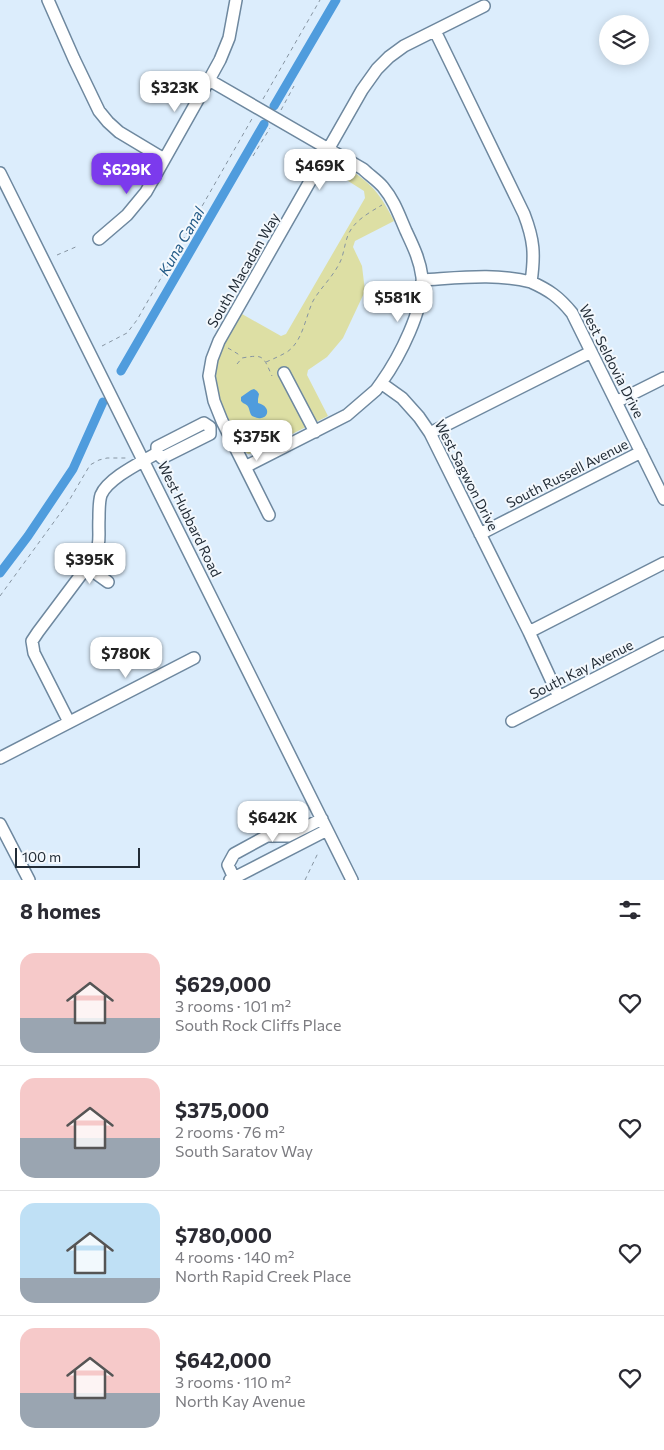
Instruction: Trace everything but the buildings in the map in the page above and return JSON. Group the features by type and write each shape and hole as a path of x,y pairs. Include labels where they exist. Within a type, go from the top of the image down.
{"street":[{"path":"48,0 99,111 119,132 164,159"},
{"path":"99,239 127,215 146,192 220,60 229,38 235,0"},
{"name":"South Macadan Way","path":"269,515 214,401 209,376 212,359 220,341 362,90 377,69 404,46 484,6"},
{"path":"434,31 524,214 531,233 534,252 531,282"},
{"path":"209,80 363,169 382,187 393,201 419,260 422,280 417,314 394,366 376,390 347,415 245,467"},
{"name":"West Hubbard Road","path":"0,173 352,880"},
{"name":"West Seldovia Drive","path":"422,280 479,277 517,278 549,290 562,300 572,313 664,499"},
{"path":"430,434 591,352"},
{"path":"284,373 315,432"},
{"path":"616,402 664,378"},
{"name":"West Sagwon Drive","path":"381,382 402,398 419,416 430,434 559,697"},
{"path":"69,722 34,653 32,642 95,555 99,543 99,518 102,495 111,482 129,469 158,453 157,447 204,423 210,427 222,421"},
{"name":"South Russell Avenue","path":"480,534 641,452"},
{"path":"528,632 664,563"},
{"path":"87,567 108,582"},
{"name":"South Kay Avenue","path":"512,721 664,644"},
{"path":"0,758 194,658"},
{"path":"322,819 288,836 267,836 234,854 228,865 232,879 327,830"},
{"path":"0,824 29,880"}],"path":[{"path":"262,101 320,0"},
{"path":"279,113 294,86"},
{"path":"102,346 127,333 137,320 254,114"},
{"path":"253,156 272,125"},
{"path":"266,362 287,351 300,336 313,301 334,273 341,260 347,236 352,227 382,205"},
{"path":"57,255 78,246"},
{"path":"228,348 242,358"},
{"path":"237,364 242,358 257,355 266,362 272,376"},
{"path":"0,596 67,504 90,465 107,458 128,458"},
{"path":"305,880 318,853"}],"green space":[{"path":"337,162 357,174 371,186 383,201 394,221 355,241 353,247 362,266 365,291 343,338 327,357 308,370 307,375 328,416 254,453 248,454 244,451 221,403 217,390 217,364 228,337 242,314 281,336 286,334 365,198 364,191 326,167 326,165"}],"water":[{"path":"254,389 259,394 258,403 267,410 263,418 252,416 247,406 241,401 241,397"}],"waterway":[{"name":"Kuna Canal","path":"274,106 336,0"},
{"name":"Kuna Canal","path":"121,371 264,124"},
{"name":"Kuna Canal","path":"0,573 28,536 73,469 103,402"}]}
